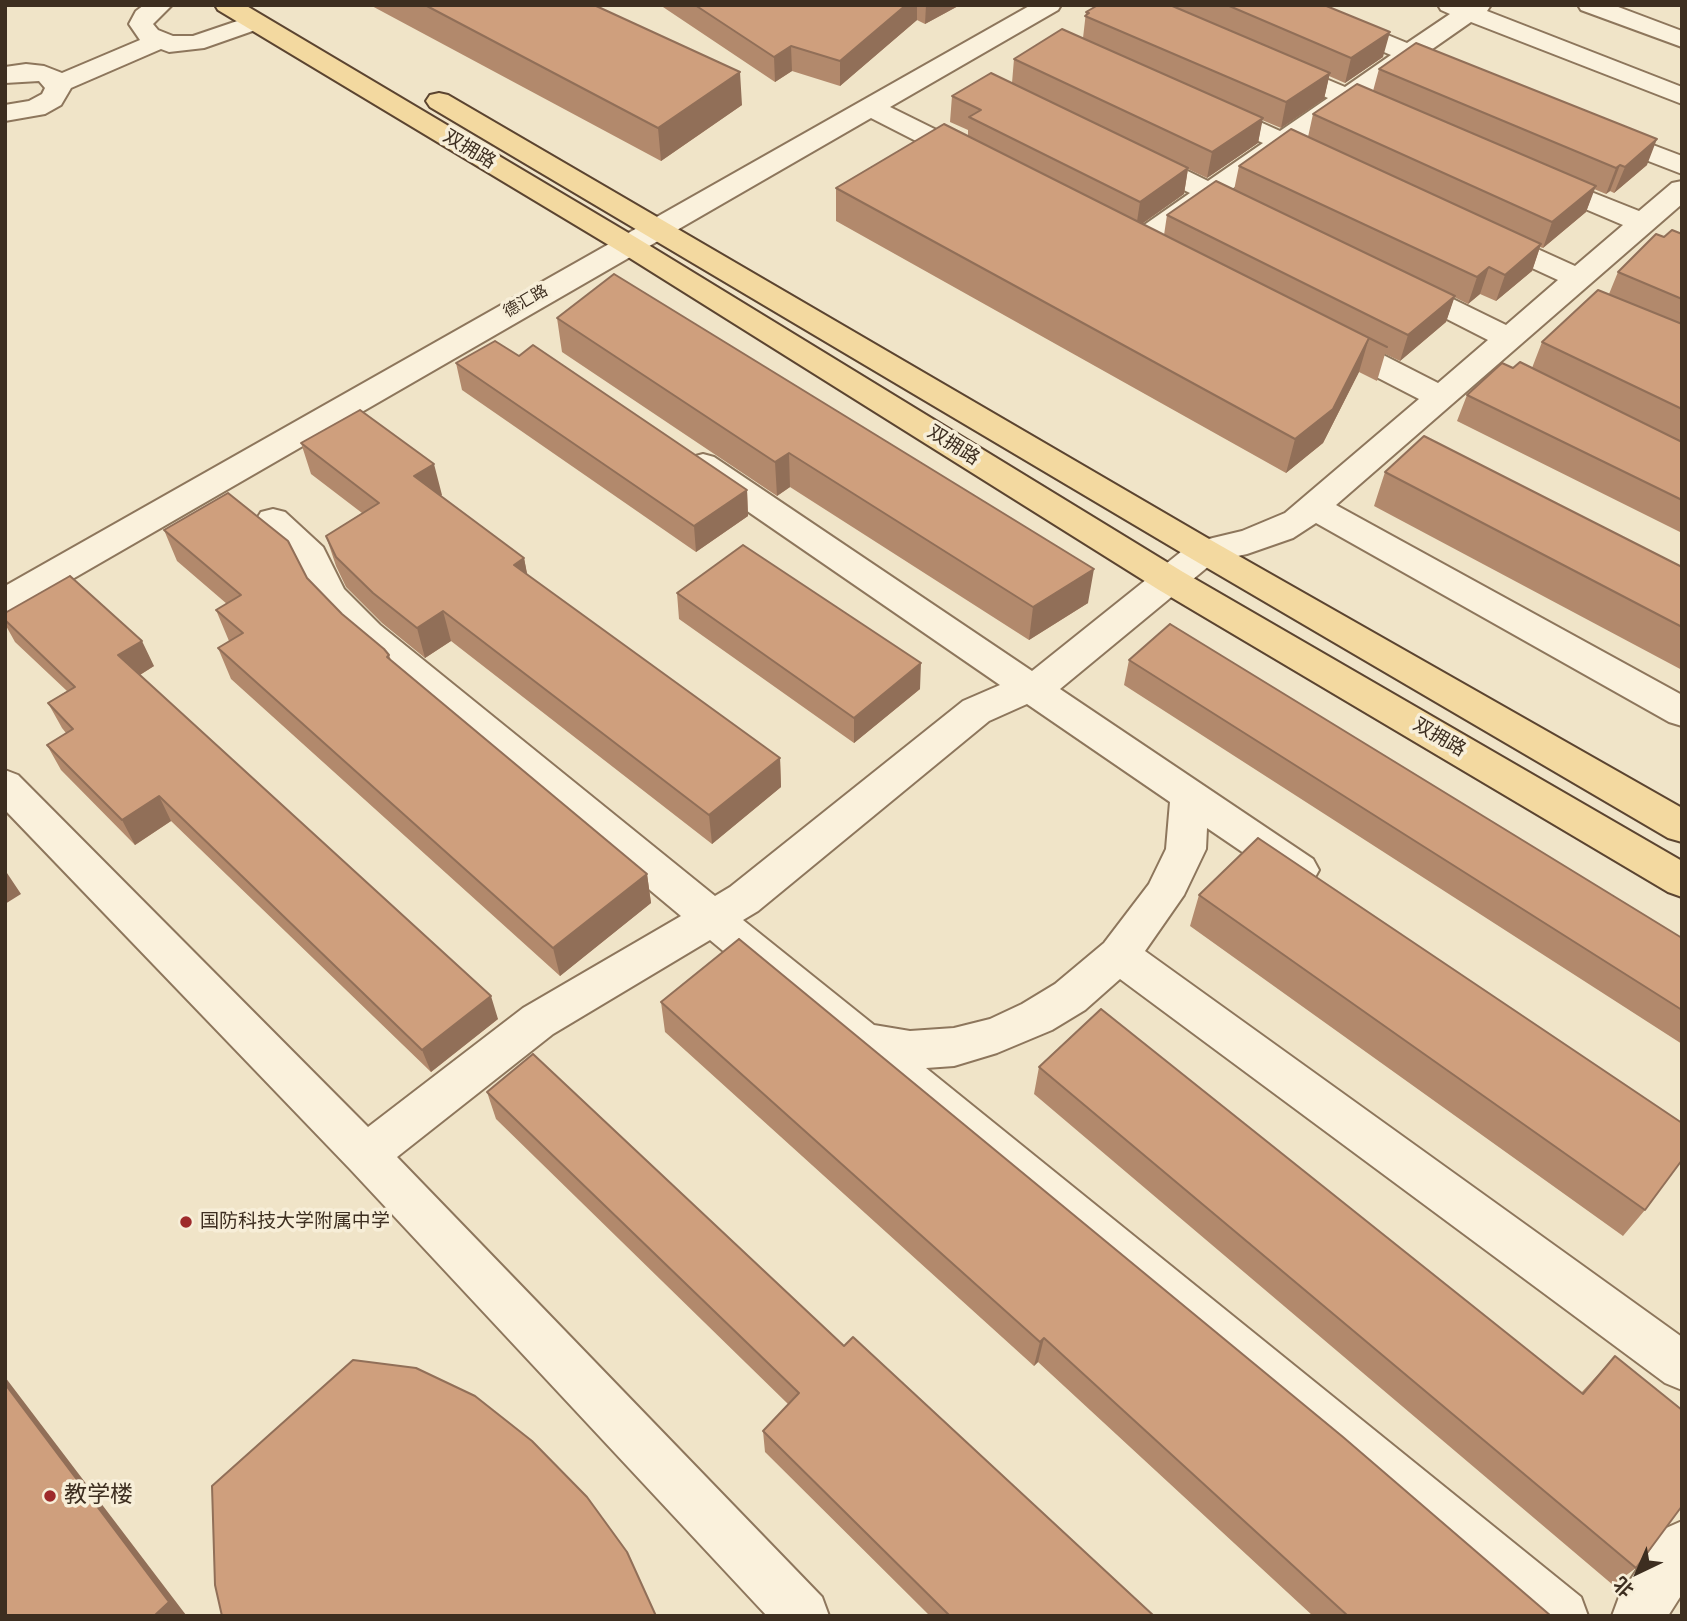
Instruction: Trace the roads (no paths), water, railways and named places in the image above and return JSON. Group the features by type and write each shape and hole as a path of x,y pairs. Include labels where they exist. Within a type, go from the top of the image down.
{"main road":[{"name":"双拥路","path":"227,5 267,14 655,229 1682,827"},
{"name":"双拥路","path":"267,14 627,244 1171,581 1682,881"}],"street":[{"path":"160,5 145,16 141,24 151,35 169,44 195,43 267,14"},
{"name":"德汇路","path":"5,602 1049,5"},
{"path":"1293,5 1471,79"},
{"path":"1590,5 1682,40"},
{"path":"1137,243 1409,54 1466,8 1682,96"},
{"path":"5,75 26,72 51,78 151,35"},
{"path":"1260,59 1411,124"},
{"path":"5,113 26,110 45,103 56,94 51,78"},
{"path":"1184,98 1343,170"},
{"path":"872,108 992,169"},
{"path":"1583,125 1682,166"},
{"path":"1122,150 1272,222"},
{"path":"1514,168 1644,232"},
{"path":"366,1155 538,1021 744,900 976,711 1052,677 1204,551 1247,542 1281,530 1412,439 1441,397 1497,366 1510,338 1575,291 1644,232 1682,189"},
{"path":"1466,227 1575,291"},
{"path":"1372,271 1510,338"},
{"path":"1307,329 1441,397"},
{"path":"678,448 1329,889"},
{"path":"1314,507 1682,712"},
{"path":"273,520 311,555 317,573 331,598 367,635 714,916 1562,1616"},
{"path":"5,785 366,1155 803,1616"},
{"path":"868,1043 910,1050 954,1047 997,1035 1037,1017 1070,997 1119,955 1164,895 1186,849 1190,797"},
{"path":"1119,955 1682,1366"},
{"path":"1638,1616 1682,1547"}],"place":[{"name":"国防科技大学附属中学","path":"186,1222"},
{"name":"教学楼","path":"50,1496"}]}
